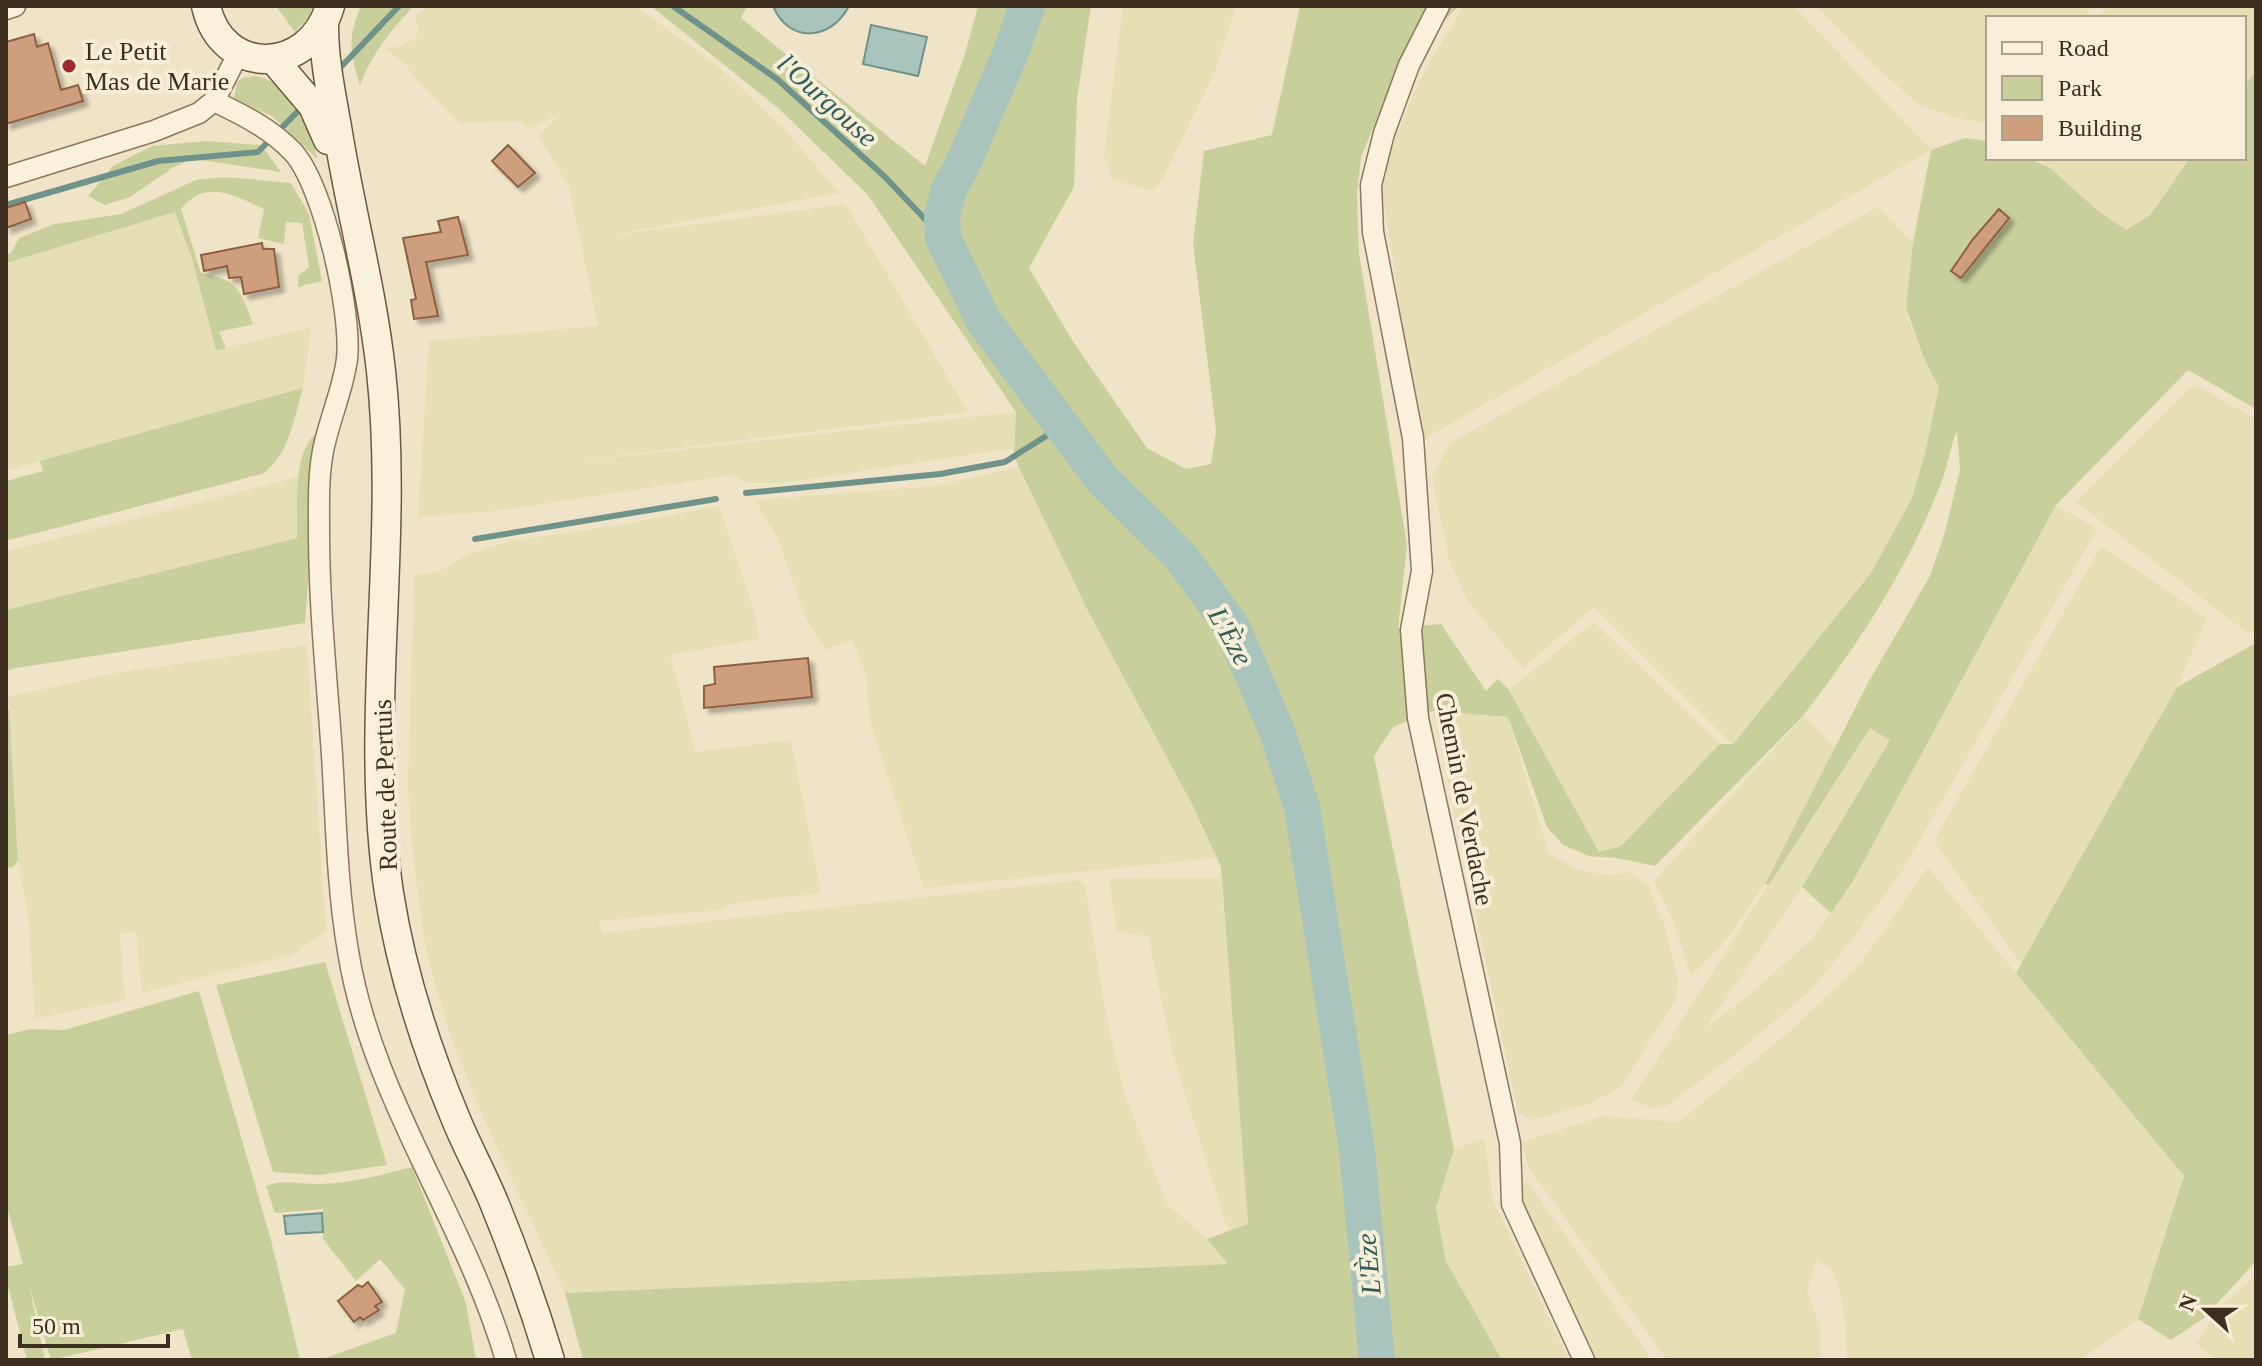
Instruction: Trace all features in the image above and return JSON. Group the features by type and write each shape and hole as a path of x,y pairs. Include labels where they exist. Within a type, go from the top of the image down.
{"main road":[{"path":"206,6 216,31 239,52 255,58 273,59 294,54 312,42 327,16"},
{"name":"Route de Pertuis","path":"327,16 324,51 346,184 367,281 384,414 386,536 380,749 389,890 399,950 434,1063 515,1255 550,1360"},
{"name":"Route de Pertuis","path":"273,59 313,106 346,184"}],"street":[{"path":"6,9 15,6"},
{"name":"Chemin de Verdache","path":"1439,6 1409,65 1384,133 1371,185 1373,232 1413,438 1422,571 1411,630 1418,718 1510,1143 1512,1204 1584,1360"},
{"path":"6,177 199,113 214,101 239,52"},
{"path":"214,101 266,129 294,154 312,185 326,227 348,336 346,364 323,449 319,533 338,851 347,946 357,995 375,1053 472,1270 506,1360"}],"shaded area":[{"path":"427,6 635,6 718,66 787,132 839,193 606,236 846,204 968,412 543,465 1016,412 1014,448 784,483 747,483 733,475 496,511 418,517 429,341 598,326 569,187 539,136 560,114 528,129 520,121 460,123 414,77 404,62 385,49 414,39 419,31 415,16"},
{"path":"1123,6 1236,6 1214,74 1163,178 1153,191 1113,180 1104,155"},
{"path":"1464,6 1794,6 1931,150 1420,441 1382,188 1392,145 1422,75"},
{"path":"1816,6 2092,6 2085,16 1986,16 1986,123 1956,118 1921,106 1878,69"},
{"path":"2108,6 2256,6 2256,71 2246,84 2246,16 2100,16"},
{"path":"2040,160 2189,160 2149,215 2126,230 2098,211"},
{"path":"1878,207 1913,243 1906,315 1939,387 1912,498 1871,573 1732,744 1594,607 1523,668 1467,600 1449,560 1432,477 1450,443"},
{"path":"175,212 193,262 216,350 311,327 303,388 6,471 6,263"},
{"path":"2194,384 2256,419 2256,630 2249,634 2076,502"},
{"path":"1019,468 1088,611 1193,806 1217,858 924,888 869,719 867,677 852,640 826,650 806,619 778,539 755,500 934,486"},
{"path":"298,477 298,538 6,610 6,551"},
{"path":"2056,505 2097,529 1904,868 1812,989 1736,1054 1667,1106 1652,1108 1631,1100 1869,728 1891,740 1802,887 1706,1028 1753,992 1811,940 1853,881"},
{"path":"719,506 755,614 759,639 670,655 696,752 791,740 821,893 729,904 728,908 718,910 599,921 602,933 1079,880 1085,885 1106,1014 1124,1092 1167,1204 1207,1239 1229,1264 565,1293 482,1115 452,1040 424,938 408,788 414,575 438,572 470,553 511,541"},
{"path":"2101,546 2207,618 2177,687 2022,965 1934,841"},
{"path":"1594,622 1720,744 1621,846 1599,852 1509,690"},
{"path":"307,645 326,931 300,948 299,953 142,993 136,931 120,934 125,1000 35,1019 28,916 18,861 8,697 115,673"},
{"path":"1433,711 1508,717 1549,854 1579,870 1609,875 1628,872 1648,885 1664,924 1678,981 1675,1001 1620,1088 1591,1103 1534,1120 1518,1113"},
{"path":"1804,716 1836,749 1765,884 1730,935 1691,977 1674,923 1654,881"},
{"path":"1928,867 2184,1176 2138,1319 2080,1360 1847,1360 1839,1287 1830,1267 1816,1261 1807,1291 1820,1326 1820,1360 1667,1360 1530,1169 1521,1142 1604,1116 1679,1122 1797,1025 1863,960"},
{"path":"1109,878 1221,878 1248,1224 1228,1231 1173,1055 1148,936 1117,932"},
{"path":"1484,1138 1493,1200 1569,1360 1502,1360 1446,1261 1436,1208 1454,1149"},
{"path":"1518,1182 1529,1183 1652,1360 1595,1360 1521,1202"},
{"path":"2256,1275 2256,1360 2218,1360 2196,1344 2218,1309"}],"green space":[{"path":"276,6 313,6 309,17 295,32"},
{"path":"361,6 414,6 383,42 360,85 352,46"},
{"path":"651,6 747,6 741,18 925,166 965,54 978,6 1091,6 1077,99 1074,187 1029,268 1074,343 1147,448 1186,469 1211,464 1216,431 1193,243 1204,151 1272,135 1300,6 1459,6 1398,67 1361,157 1357,193 1359,254 1407,545 1398,628 1441,624 1486,691 1498,679 1509,690 1599,852 1621,846 1720,744 1733,744 1871,573 1912,498 1939,387 1924,358 1906,308 1913,243 1931,150 1965,138 1986,141 1986,160 2033,160 2050,168 2098,211 2126,230 2150,215 2189,160 2246,160 2246,84 2256,71 2256,409 2188,370 2056,505 1853,881 1831,913 1802,887 1890,740 1870,728 1769,885 1765,884 1869,681 1930,576 1945,532 1960,470 1957,430 1941,483 1914,545 1881,604 1843,661 1803,716 1655,866 1589,856 1563,845 1547,827 1508,717 1433,711 1393,727 1374,756 1454,1149 1436,1208 1446,1261 1502,1360 583,1360 565,1293 1228,1264 1207,1239 1248,1224 1221,867 1193,806 1088,611 1014,457 1016,412 867,194 778,108"},
{"path":"255,76 268,80 290,96 305,119 317,159 272,116 234,99 236,83 242,78"},
{"path":"206,141 261,145 281,172 193,159 174,167 130,197 105,205 88,196 113,166 152,146"},
{"path":"224,177 291,183 309,214 322,281 298,287 298,276 309,267 302,223 286,222 284,244 258,238 264,209 221,192 201,194 191,200 181,209 201,273 231,283 241,295 253,324 219,332 226,348 216,350 193,262 175,212 6,263 6,255 11,253 19,238 55,224 121,214 196,180"},
{"path":"303,388 284,447 271,467 262,474 6,541 6,481 43,471 40,461"},
{"path":"317,433 308,489 305,623 6,671 6,610 297,538 300,467 309,441"},
{"path":"2256,643 2256,1261 2204,1318 2171,1340 2138,1319 2184,1176 2016,973 2177,687"},
{"path":"6,710 9,710 18,861 13,867 6,868"},
{"path":"325,962 387,1165 319,1175 273,1172 216,985"},
{"path":"199,991 271,1240 300,1360 192,1360 183,1329 51,1360 29,1285 45,1360 27,1360 6,1278 6,1267 23,1264 6,1204 6,1035 31,1029 64,1030"},
{"path":"412,1167 466,1303 476,1360 325,1360 396,1333 405,1289 380,1259 356,1281 323,1239 323,1209 275,1213 266,1186 284,1182 341,1182"}],"water":[{"path":"773,6 849,6 832,26 810,33 789,27"},
{"path":"871,25 927,37 918,76 863,64"},
{"path":"322,1213 323,1232 286,1234 284,1216"}],"building":[{"path":"34,34 37,47 48,43 61,90 78,85 83,101 6,124 6,42"},
{"path":"508,145 535,173 518,187 492,161"},
{"path":"25,202 31,219 6,228 6,208"},
{"path":"1999,209 2009,218 1961,278 1951,271"},
{"path":"458,217 468,255 426,262 438,316 414,319 411,300 416,299 403,238 441,232 438,221"},
{"path":"262,243 263,249 274,249 279,287 244,294 241,277 229,278 227,266 204,271 201,255"},
{"path":"808,658 812,697 704,708 704,686 715,684 714,667"},
{"path":"368,1282 382,1302 375,1306 379,1310 354,1322 338,1301 358,1285 362,1287"}],"waterway":[{"path":"337,71 399,6"},
{"name":"l'Ourgouse","path":"673,6 777,79 884,176 943,238"},
{"name":"L'Èze","path":"1027,6 1011,52 949,189 942,215 943,238 983,320 1029,382 1102,479 1182,558 1232,627 1277,731 1302,807 1357,1150 1377,1360"},
{"path":"6,205 158,161 258,152 304,105"},
{"path":"746,493 940,474 1005,462 1062,426"},
{"path":"475,539 716,499"}],"place":[{"name":"Le Petit Mas de Marie","path":"69,66"}]}
